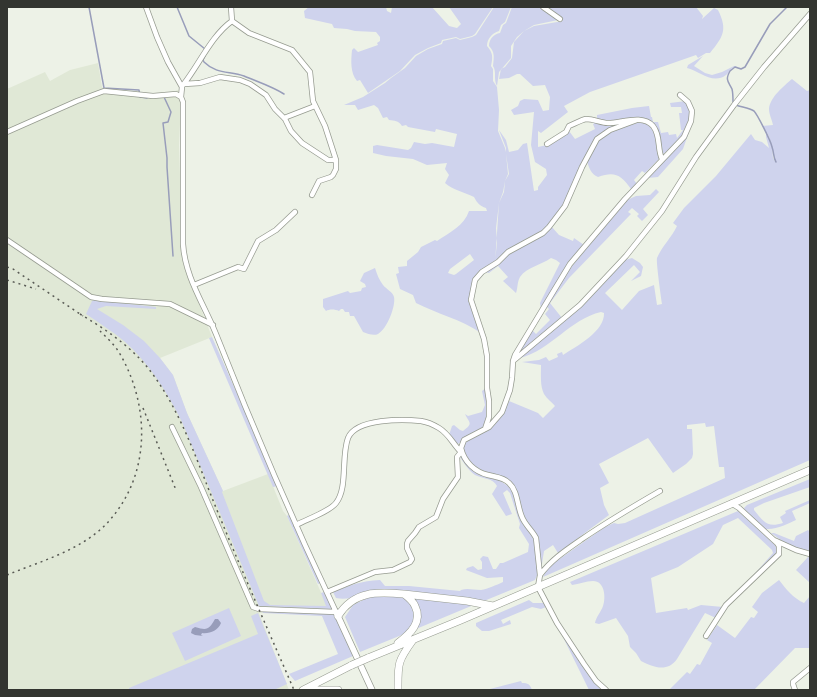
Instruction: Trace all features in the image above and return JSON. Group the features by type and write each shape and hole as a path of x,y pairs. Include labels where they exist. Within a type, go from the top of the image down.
{"highway":[{"path":"303,690 368,658 414,640 810,470"},
{"path":"337,614 350,602 364,595 383,593 467,601 493,606"},
{"path":"390,649 409,636 414,630 417,621 415,605 404,594"},
{"path":"398,690 400,661 414,640"},
{"path":"303,690 338,690"}],"main road":[{"path":"337,614 372,690"}],"street":[{"path":"146,7 165,56 173,72 183,85"},
{"path":"231,7 232,21"},
{"path":"543,7 560,19"},
{"path":"513,361 580,305 652,226 696,157 734,105 764,67 810,14"},
{"path":"172,427 201,487 253,607 259,609 337,614 296,525 239,392 186,265 184,254 183,102 181,98 183,85 206,50 224,28 232,21"},
{"path":"232,21 249,33 292,50 310,72 313,101 325,126 336,160 336,169 333,175 319,181 312,195"},
{"path":"183,85 220,77 245,81 263,92 275,109 284,118 291,131 302,143 328,160 336,160"},
{"path":"7,132 76,101 104,91 153,96 176,94 181,98"},
{"path":"327,592 375,572 393,570 410,562 412,559 407,548 408,541 419,527 436,517 443,499 458,477 457,457 461,452 461,446 464,440 486,429 499,417 505,407 512,378 513,361 526,335 570,264 620,204 684,137 691,121 692,113 688,102 680,95"},
{"path":"284,118 315,106"},
{"path":"547,144 566,132 569,126 585,119 607,123 637,120 648,122 653,127 659,140 660,155 662,159"},
{"path":"486,429 489,417 486,352 484,339 471,300 475,280 482,272 498,262 508,252 543,233 549,227 565,206 582,167 597,139 610,130 637,120"},
{"path":"194,284 238,266 244,269 258,241 276,230 295,212"},
{"path":"7,240 91,297 170,304 212,325"},
{"path":"296,525 328,510 338,501 343,485 345,454 348,439 352,432 368,424 392,420 422,421 438,428 444,432 461,452 466,461 475,469 482,473 506,480 514,489 524,523 534,533 536,538 540,575 538,587 557,623 584,664 596,681 606,690"},
{"path":"540,575 550,563 563,552 601,526 660,491"},
{"path":"706,636 726,605 779,554 779,546 732,503"},
{"path":"772,539 796,550 810,554"},
{"path":"795,690 793,682 810,668"}],"shaded area":[{"path":"309,7 386,7 387,11 391,13 392,7 432,7 449,26 457,28 461,24 449,7 493,7 475,34 460,39 456,37 442,40 441,43 415,55 400,71 368,93 360,80 357,81 353,74 351,62 352,50 354,48 358,52 378,45 377,43 380,41 380,37 376,32 334,28 332,24 305,18 304,11"},
{"path":"494,7 511,7 505,22 501,25 499,31 490,37 487,46 492,55 491,66 493,69 493,81 497,87 499,110 498,131 506,152 506,148 499,130 506,140 509,152 518,150 523,144 527,143 534,191 538,190 538,187 547,175 546,169 535,162 531,145 534,112 514,115 511,110 518,106 520,101 524,99 538,100 543,111 549,110 550,97 545,85 533,86 520,74 509,78 499,79 501,69 505,67 512,58 514,42 524,31 534,26 563,21 544,7 696,7 703,16 702,19 714,8 718,10 723,23 723,33 721,38 710,53 706,53 698,58 696,55 590,92 564,106 568,112 541,133 538,131 538,147 547,145 569,131 575,139 595,129 593,124 598,121 627,121 597,138 568,199 544,231 481,271 471,294 481,333 457,320 416,303 413,295 400,289 396,274 399,273 398,267 407,266 407,261 418,252 421,247 435,240 437,241 452,232 464,221 469,211 487,211 486,208 479,204 474,197 445,183 449,175 445,169 447,163 427,165 413,159 373,153 373,146 377,145 408,150 414,142 425,144 432,143 454,147 457,134 436,129 435,132 408,127 406,125 402,126 398,122 389,120 387,117 383,118 378,108 374,105 358,110 355,105 344,105 363,97 385,83 405,68 416,56 428,49 442,44 443,41 456,38 460,40 476,35","holes":["506,154 509,174 505,181 508,174","505,181 504,192 499,203","499,203 497,238 496,228","470,254 474,260 454,275 448,273 450,269"]},
{"path":"512,7 541,7 558,20 534,25 517,37 511,46 511,58 499,72 497,86 493,66 494,55 489,43 492,37 500,33 503,25 506,23"},
{"path":"703,56 694,66 705,73 712,75 734,66 742,68 734,67 726,75 716,79 687,68 688,65"},
{"path":"98,63 102,87 104,89 140,92 141,94 169,93 178,90 181,104 179,145 183,263 212,337 160,358 173,375 187,413 223,491 268,474 283,511 287,516 327,606 259,613 289,690 7,690 7,89 45,72 50,81 70,70"},
{"path":"792,79 807,91 810,90 810,460 543,577 551,565 605,527 614,523 625,523 725,478 724,467 719,467 714,426 706,427 705,423 687,425 687,429 692,429 692,458 673,473 648,438 599,464 609,483 600,488 604,505 609,515 558,553 553,545 544,551 541,570 537,539 525,523 513,485 489,475 473,465 467,459 464,451 464,443 504,413 509,401 538,413 543,418 555,406 545,396 543,391 541,365 522,362 539,360 546,357 549,361 558,357 557,354 562,352 563,355 582,343 595,332 603,320 604,313 601,312 580,321 551,342 531,354 520,358 625,260 632,258 640,263 643,267 641,276 631,281 640,272 634,265 605,293 622,310 639,291 654,285 657,305 662,304 657,258 677,226 673,223 684,208 716,176 751,134 755,140 762,142 769,148 766,131 762,126 773,125 769,109 772,100 781,88","holes":["772,147 776,163 773,158"]},
{"path":"686,101 690,110 689,123 678,141 663,154 660,139 648,121 606,121 597,119 597,115 649,106 653,122 658,122 661,133 668,132 669,135 676,134 677,138 683,130 681,130 679,113 682,113 681,107 671,107 670,103"},
{"path":"640,122 651,127 654,131 659,159 645,173 642,171 634,180 637,184 631,189 621,177 609,174 598,177 594,174 587,161 598,141 611,131"},
{"path":"689,132 683,149 658,177 648,178 685,139"},
{"path":"656,189 659,192 643,209 648,215 642,221 637,216 639,214 632,208 628,212 631,214 569,278 550,303 562,318 517,355 532,330 536,334 550,320 545,314 549,309 546,306 564,276 625,201 636,196 650,195"},
{"path":"551,226 559,235 573,241 574,238 584,245 561,274 541,309 540,303 560,263 556,260 551,258 530,268 520,277 516,293 503,281 508,277 498,266 489,273 485,272 507,255"},
{"path":"375,268 378,277 394,297 394,306 385,327 375,335 363,332 354,316 350,316 349,312 345,312 343,309 339,311 326,311 323,307 323,299 348,291 350,293 361,291 362,288 366,287 365,284 360,281 364,273"},
{"path":"92,301 156,307 156,309 106,306 97,309 123,325 144,341 173,375 187,413 223,491 222,492 264,601 270,605 326,606 321,593 324,592 332,609 259,606 182,422 164,389 142,359 124,341 86,314"},
{"path":"212,337 278,486 273,487 209,338"},
{"path":"486,388 487,422 482,429 458,444 449,435 452,426 454,425 463,431 470,424 465,414 468,416 482,412 485,405 482,391"},
{"path":"461,454 478,474 499,480 511,488 521,521 534,539 538,573 535,580 484,601 381,589 369,591 348,598 336,598 333,592 367,581 380,580 385,586 409,586 460,591 466,589 481,590 503,582 503,577 487,578 466,570 467,568 473,566 478,570 482,569 482,562 480,559 483,556 488,557 493,569 496,569 500,563 528,552 529,544 519,528 520,524 510,493 507,490 503,493 512,514 506,516 492,494 497,486 495,483 472,473 459,455"},
{"path":"810,479 810,487 754,508 763,521 773,525 783,523 780,517 786,513 785,511 810,500 810,503 792,511 796,520 778,527 765,529 757,524 745,511 744,508 747,505"},
{"path":"738,511 775,545 777,550 775,555 751,578 773,553 772,550 738,518 723,525 713,544 678,567 651,578 656,613 687,608 688,610 701,605 723,607 716,618 705,613 677,659 669,666 660,668 641,661 630,647 628,636 616,618 599,624 595,623 604,603 604,590 600,584 593,581 588,581 572,585 570,582"},
{"path":"290,514 321,583 318,584 287,516"},
{"path":"808,530 810,532 810,552 808,553 785,543 771,533 794,541 796,536"},
{"path":"808,557 810,557 810,583 796,570"},
{"path":"779,580 793,596 800,601 804,603 810,596 810,648 795,648 754,690 669,690 687,672 690,674 697,664 700,665 712,643 707,640 717,625 735,638 751,617 754,618 758,612 752,607 762,593"},
{"path":"373,595 391,595 406,598 415,614 409,632 360,652 345,617 353,605"},
{"path":"417,597 476,604 416,629 414,600"},
{"path":"529,600 533,603 545,603 546,607 541,609 532,607 501,620 503,624 510,620 511,624 489,631 482,631 476,626 476,623"},
{"path":"229,608 241,636 185,661 172,633"},
{"path":"262,611 334,613 353,656 295,681 289,674 338,654 322,616 263,613"},
{"path":"258,613 287,684 274,690 129,690 129,688 258,634 251,616"},
{"path":"215,619 218,619 221,623 216,630 208,633 202,633 201,635 203,636 191,633 192,629 195,627 203,629 208,628"},
{"path":"561,633 603,690 589,690"},
{"path":"521,681 522,683 528,684 532,690 486,690"}],"waterway":[{"path":"89,7 104,88 139,90 140,97 147,98"},
{"path":"177,7 189,36 205,49"},
{"path":"733,102 732,89 727,79 728,74 735,67 741,69 745,67 770,24 787,7"},
{"path":"205,56 203,60 204,62 213,69 244,76 284,94"},
{"path":"164,97 171,112 168,122 163,123 167,158 173,256"},
{"path":"736,105 752,110 756,113 769,139 776,162"}],"railway":[{"path":"7,267 13,269 83,316"},
{"path":"7,280 36,289"},
{"path":"80,314 133,352 148,368 170,402 180,420 237,559 294,690"},
{"path":"7,575 61,554 87,540 109,521 123,502 133,482 139,461 142,439 141,417 137,395 130,374 120,354 100,331"},
{"path":"143,408 176,490"}]}
